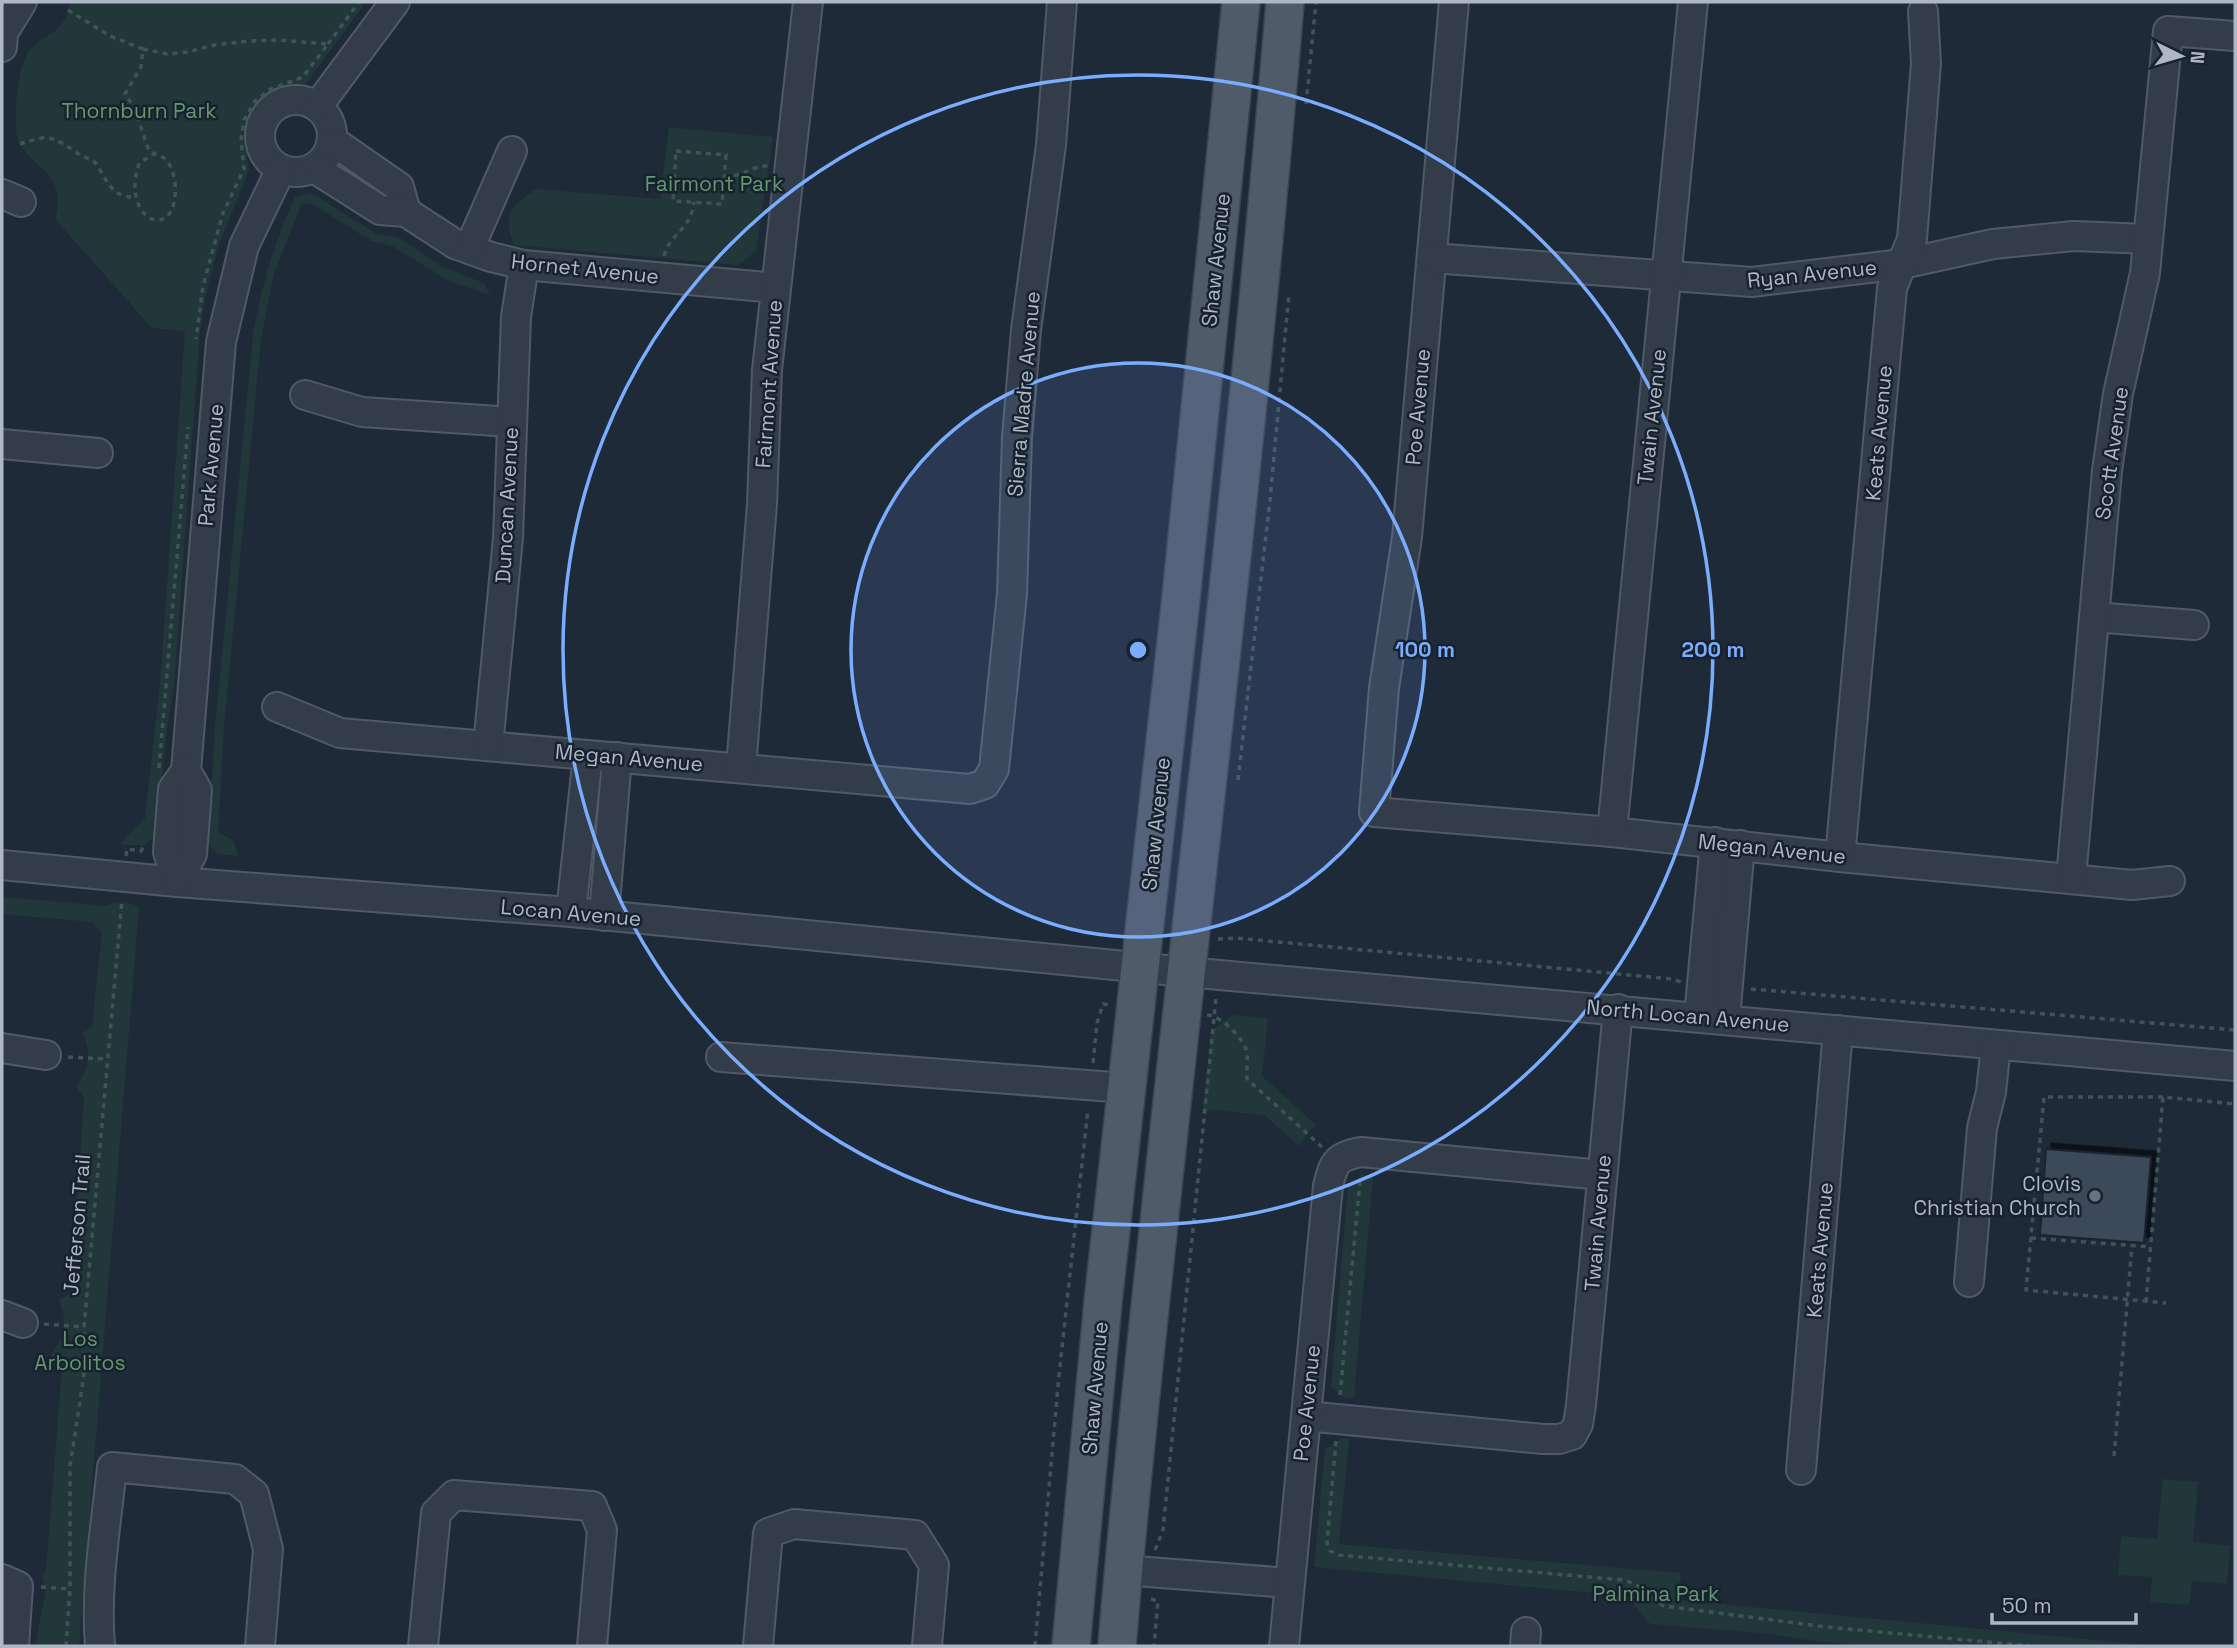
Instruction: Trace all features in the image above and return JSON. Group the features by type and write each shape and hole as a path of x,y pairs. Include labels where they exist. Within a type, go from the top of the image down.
{"main road":[{"name":"Shaw Avenue","path":"1070,1646 1103,1302 1193,488 1241,2"},
{"path":"1117,1646 1138,1571 1186,972 1272,164 1285,2"},
{"path":"1103,1302 1113,1357 1114,1386 1102,1546 1105,1557 1114,1566 1138,1571"}],"street":[{"path":"2,47 3,33 22,2"},
{"path":"317,107 395,2"},
{"name":"Fairmont Avenue","path":"741,768 762,505 767,370 808,2"},
{"name":"Sierra Madre Avenue","path":"985,784 994,769 1012,594 1017,437 1027,330 1051,145 1062,2"},
{"name":"Poe Avenue","path":"1374,812 1384,688 1407,537 1454,2"},
{"name":"Twain Avenue","path":"1612,832 1693,2"},
{"name":"Keats Avenue","path":"1840,857 1892,288 1912,239 1926,62 1923,12"},
{"name":"Scott Avenue","path":"2071,878 2107,471 2116,407 2145,273 2168,31 2235,36"},
{"path":"324,155 330,123 317,107 295,100 283,103 265,118 260,141 264,153 281,169 306,171 324,155 340,146 399,187 406,212"},
{"path":"469,249 512,151"},
{"name":"Hornet Avenue","path":"324,155 320,172 380,209 406,212 455,244 469,249 524,265 776,288"},
{"path":"353,193 370,167"},
{"name":"Park Avenue","path":"177,882 167,852 173,789 186,771 221,342 244,246 281,169"},
{"name":"Ryan Avenue","path":"1432,258 1752,282 1902,264 1993,244 2074,236 2148,239"},
{"name":"Duncan Avenue","path":"488,746 508,538 516,317 524,265"},
{"path":"305,395 362,412 512,422"},
{"path":"2,444 98,453"},
{"path":"2094,617 2194,625"},
{"name":"Megan Avenue","path":"277,707 340,733 970,789 985,784"},
{"path":"571,912 588,755"},
{"path":"604,916 617,757"},
{"name":"Megan Avenue","path":"1374,812 1612,832 2132,885 2170,881"},
{"path":"1712,1018 1727,844"},
{"path":"578,848 609,850"},
{"name":"Locan Avenue","path":"2,866 571,912 1140,967"},
{"name":"North Locan Avenue","path":"1140,967 2235,1066"},
{"name":"Twain Avenue","path":"1306,1416 1543,1439 1559,1439 1572,1435 1578,1424 1581,1405 1618,1009"},
{"name":"Keats Avenue","path":"1801,1470 1838,1030"},
{"path":"1969,1282 1982,1128 1991,1092 1996,1045"},
{"path":"2,1048 46,1055"},
{"path":"721,1057 1126,1088"},
{"name":"Poe Avenue","path":"1284,1646 1328,1186 1333,1167 1346,1156 1361,1152 1602,1175"},
{"path":"100,1646 100,1584 112,1467 235,1479 254,1494 268,1549 260,1646"},
{"path":"423,1646 436,1513 454,1495 592,1506 602,1530 592,1646"},
{"path":"758,1646 768,1534 794,1524 915,1535 933,1565 927,1646"},
{"path":"1138,1571 1289,1583"},
{"path":"10,1583 14,1646"}],"path":[{"path":"328,44 359,2"},
{"path":"1305,113 1316,2"},
{"path":"68,10 110,36 143,49 141,67 125,94 134,107 149,150 163,158 174,178 174,203 169,215 161,220 144,216 135,197 134,178 139,163 154,154"},
{"path":"19,144 43,138 62,142 83,158 93,160 112,190 120,196 135,197"},
{"path":"676,151 726,155 722,204 694,202 673,201 676,151"},
{"path":"724,176 739,177 756,166 791,166"},
{"path":"662,278 664,253 671,239 683,231 692,217 694,202"},
{"path":"1237,789 1270,500 1289,292"},
{"name":"Jefferson Trail","path":"66,1646 70,1589 70,1466 84,1375 84,1327 127,849"},
{"path":"1221,927 1218,939 1236,938 1659,978 1686,984"},
{"path":"1746,989 2235,1030"},
{"path":"1154,1646 1158,1601 1151,1601 1138,1571 1156,1548 1163,1530 1216,1016"},
{"path":"46,1055 107,1059"},
{"path":"2166,1303 2026,1290 2044,1097 2162,1097 2235,1104"},
{"path":"2146,1302 2162,1097"},
{"path":"2031,1238 2151,1247"},
{"path":"2114,1456 2132,1246"},
{"path":"12,1319 84,1327"},
{"path":"10,1583 70,1589"}],"green space":[{"name":"Thornburn Park","path":"70,2 366,2 305,85 298,90 272,96 257,109 250,120 245,142 249,170 218,247 200,331 174,686 156,836 143,846 120,844 145,818 160,684 185,331 152,328 55,219 58,201 56,187 19,141 16,108 18,86 26,56 38,42 60,26"},
{"name":"Fairmont Park","path":"669,127 773,137 756,251 738,265 514,245 509,225 511,212 514,206 536,189 660,199"},
{"path":"312,193 376,234 398,237 443,267 484,283 490,295 451,282 392,246 371,241 311,203 301,205 274,273 261,340 224,727 218,832 233,840 238,856 218,854 208,843 215,727 253,335 269,265 287,214 295,197"},
{"name":"Los Arbolitos","path":"2,897 107,906 123,902 139,907 79,1646 35,1646 46,1590 42,1577 46,1571 62,1367 51,1355 63,1329 59,1300 71,1293 84,1097 76,1087 88,1061 88,1048 83,1033 92,1027 102,933 92,922 2,914"},
{"path":"1232,1015 1268,1018 1262,1076 1316,1125 1299,1146 1264,1115 1203,1109 1211,1031"},
{"path":"1361,1175 1373,1175 1354,1398 1345,1398 1331,1387 1348,1187"},
{"name":"Palmina Park","path":"1342,1438 1349,1439 1339,1544 1681,1573 1679,1600 2158,1646 1868,1646 1773,1634 1650,1624 1627,1596 1314,1567 1325,1449"},
{"path":"2163,1479 2198,1482 2193,1542 2230,1546 2227,1584 2192,1581 2189,1605 2150,1602 2152,1577 2118,1575 2121,1536 2157,1539"}],"building":[{"name":"Clovis Christian Church","path":"2046,1149 2151,1157 2144,1243 2040,1235"}],"place":[{"name":"Clovis Christian Church","path":"2095,1196"}]}
